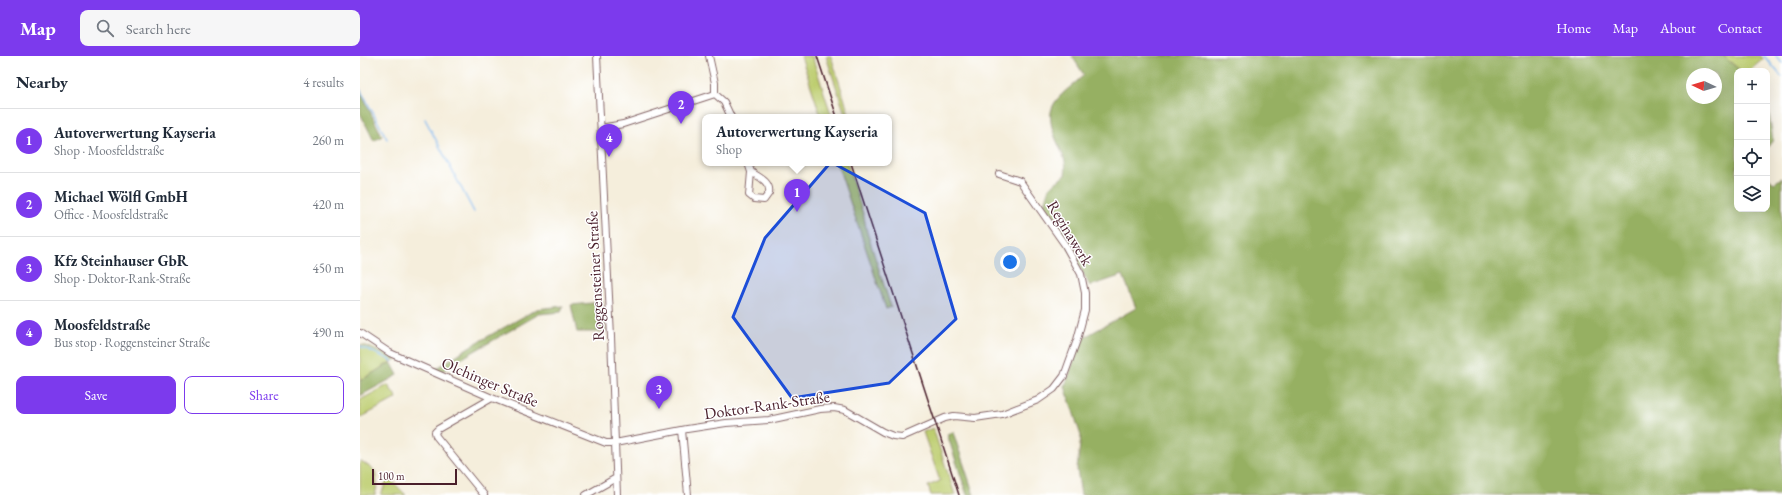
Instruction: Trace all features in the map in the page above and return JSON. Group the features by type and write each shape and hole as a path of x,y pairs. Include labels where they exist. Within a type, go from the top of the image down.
{"street":[{"name":"Roggensteiner Straße","path":"597,56 617,495"},
{"path":"709,56 715,83 715,94 724,102 730,114"},
{"path":"601,128 623,124 715,94"},
{"path":"749,166 751,172 748,188 749,195 754,200 764,200 769,193 769,186 765,181 751,172"},
{"name":"Reginawerk","path":"938,420 954,416 975,418 1002,414 1038,400 1054,389 1064,376 1077,340 1085,310 1085,293 1081,274 1065,245 1019,179 999,174"},
{"name":"Olchinger Straße","path":"360,333 368,340 390,353 492,398 606,443 615,443"},
{"path":"484,495 436,436 435,432 492,398"},
{"name":"Doktor-Rank-Straße","path":"615,443 682,430 726,423 769,420 820,409 834,408 845,410 893,436 907,436 938,420"},
{"path":"682,430 688,495"},
{"path":"586,495 616,478"}],"highlighted area":[{"path":"831,162 925,213 956,319 889,383 792,398 733,317 765,238"}],"green space":[{"path":"801,56 812,56 831,114 820,114"},
{"path":"826,56 831,56 849,114 845,114"},
{"path":"1072,56 1723,56 1737,68 1734,68 1734,212 1770,212 1770,180 1774,183 1782,178 1782,495 1081,495 1077,469 1081,436 1065,386 1081,339 1136,308 1123,275 1090,286 1044,204 1049,188 1065,175 1066,171 1065,160 1053,132 1051,121 1051,112 1054,105 1065,91 1084,75"},
{"path":"1723,56 1761,56 1763,59 1752,68 1737,68"},
{"path":"360,91 382,136 374,141 360,113"},
{"path":"1770,120 1773,140 1770,144"},
{"path":"838,166 848,166 891,307 886,309"},
{"path":"603,302 606,332 577,332 571,305"},
{"path":"563,306 561,312 539,314 452,364 441,373 434,370 469,347 537,309"},
{"path":"360,345 364,345 396,359 360,381"},
{"path":"391,362 398,375 360,396 360,381"},
{"path":"388,385 397,398 360,418 360,400"},
{"path":"933,428 955,495 931,495 928,486 940,481 923,432"},
{"path":"953,432 974,495 967,495 947,434"},
{"path":"360,460 375,471 377,486 375,495 360,495"},
{"path":"388,477 406,495 381,495"}],"waterway":[{"path":"1764,56 1782,77"},
{"path":"1776,56 1782,63"},
{"path":"360,89 387,139"},
{"path":"425,119 474,212"},
{"path":"360,346 393,361"}],"railway":[{"path":"817,56 836,114"},
{"path":"852,166 959,495"}],"place":[{"name":"Michael Wölfl GmbH","path":"681,124"},
{"name":"Moosfeldstraße","path":"609,157"},
{"name":"Autoverwertung Kayseria","path":"797,212"},
{"name":"Kfz Steinhauser GbR","path":"659,409"}]}
